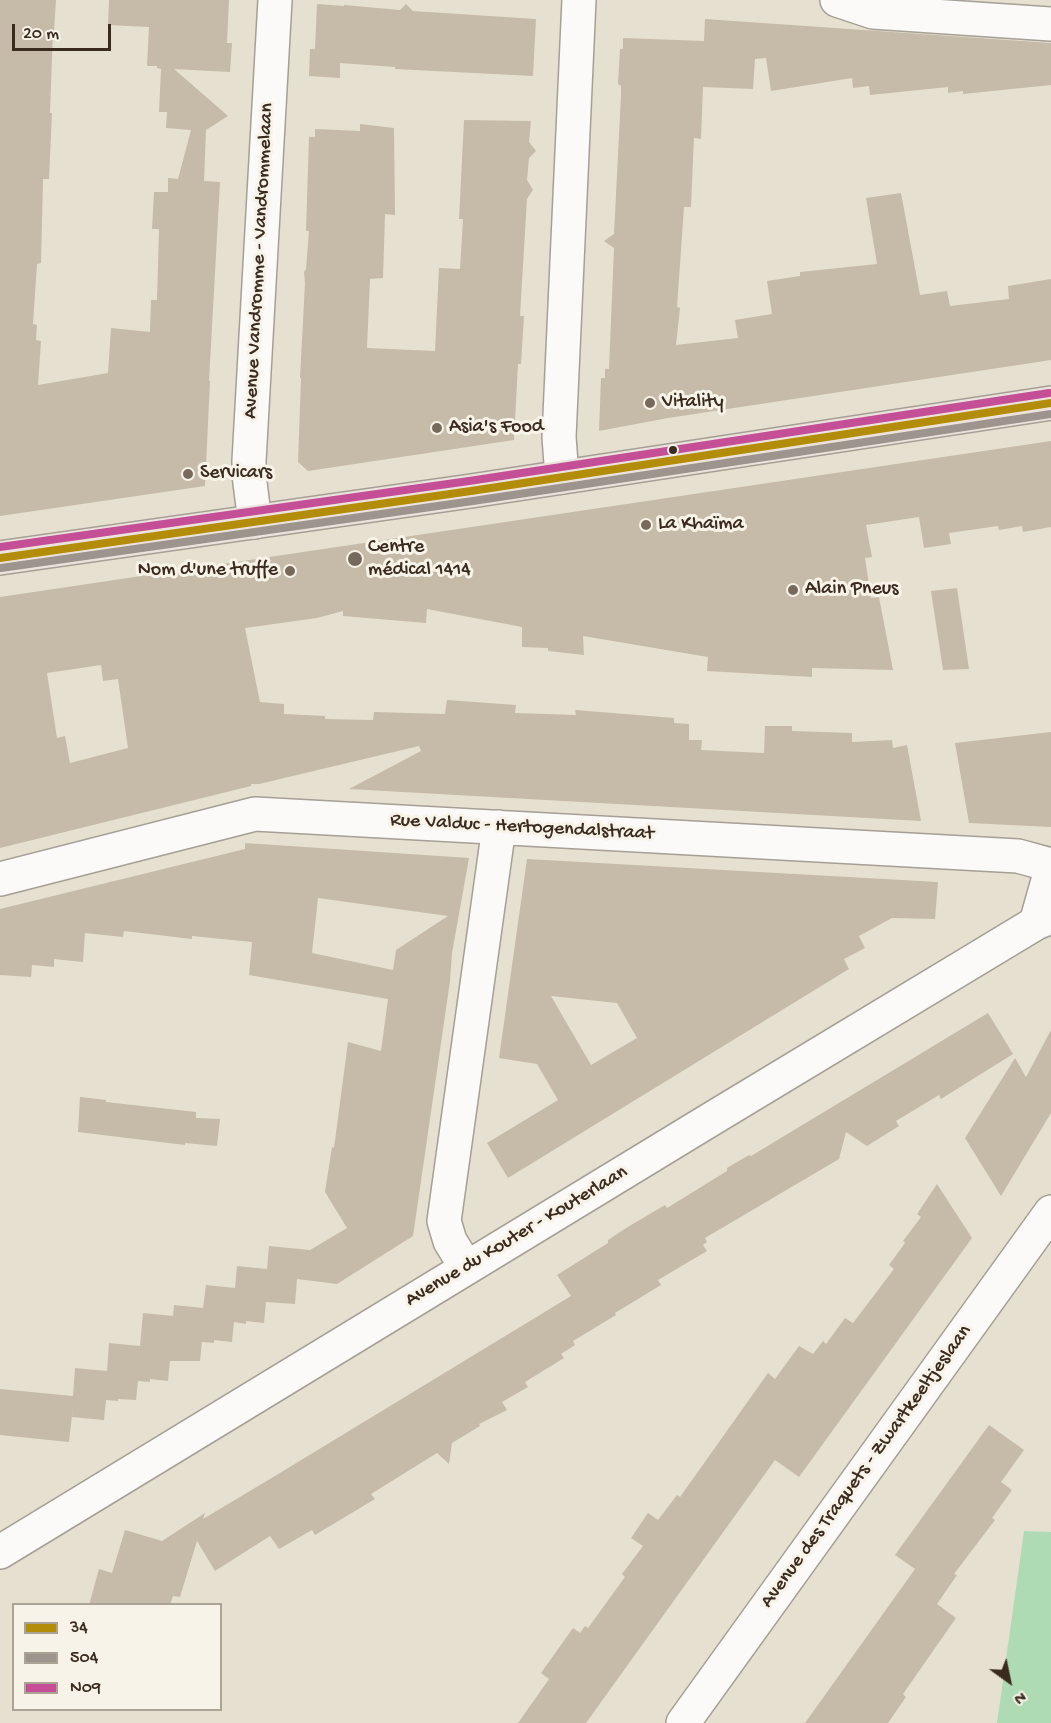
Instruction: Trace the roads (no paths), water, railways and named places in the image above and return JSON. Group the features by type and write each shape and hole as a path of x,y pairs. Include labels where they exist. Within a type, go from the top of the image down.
{"main road":[{"path":"0,558 562,477 1051,403"}],"street":[{"name":"Avenue Vandromme - Vandrommelaan","path":"255,522 249,461 275,0"},
{"path":"562,477 559,437 579,0"},
{"path":"837,0 873,12 1051,24"},
{"name":"Rue Valduc - Hertogendalstraat","path":"0,879 255,814 1018,856 1051,865"},
{"path":"466,1268 450,1241 444,1221 499,827"},
{"name":"Avenue du Kouter - Kouterlaan","path":"0,1552 1043,920 1051,870"},
{"name":"Avenue des Traquets - Zwartkeeltjeslaan","path":"683,1723 1051,1212"}],"place":[{"name":"Vitality","path":"650,403"},
{"name":"Asia's Food","path":"437,428"},
{"name":"Servicars","path":"188,474"},
{"name":"La Khaïma","path":"646,525"},
{"name":"Centre médical 1414","path":"355,559"},
{"name":"Nom d'une truffe","path":"290,571"},
{"name":"Alain Pneus","path":"793,590"}]}
